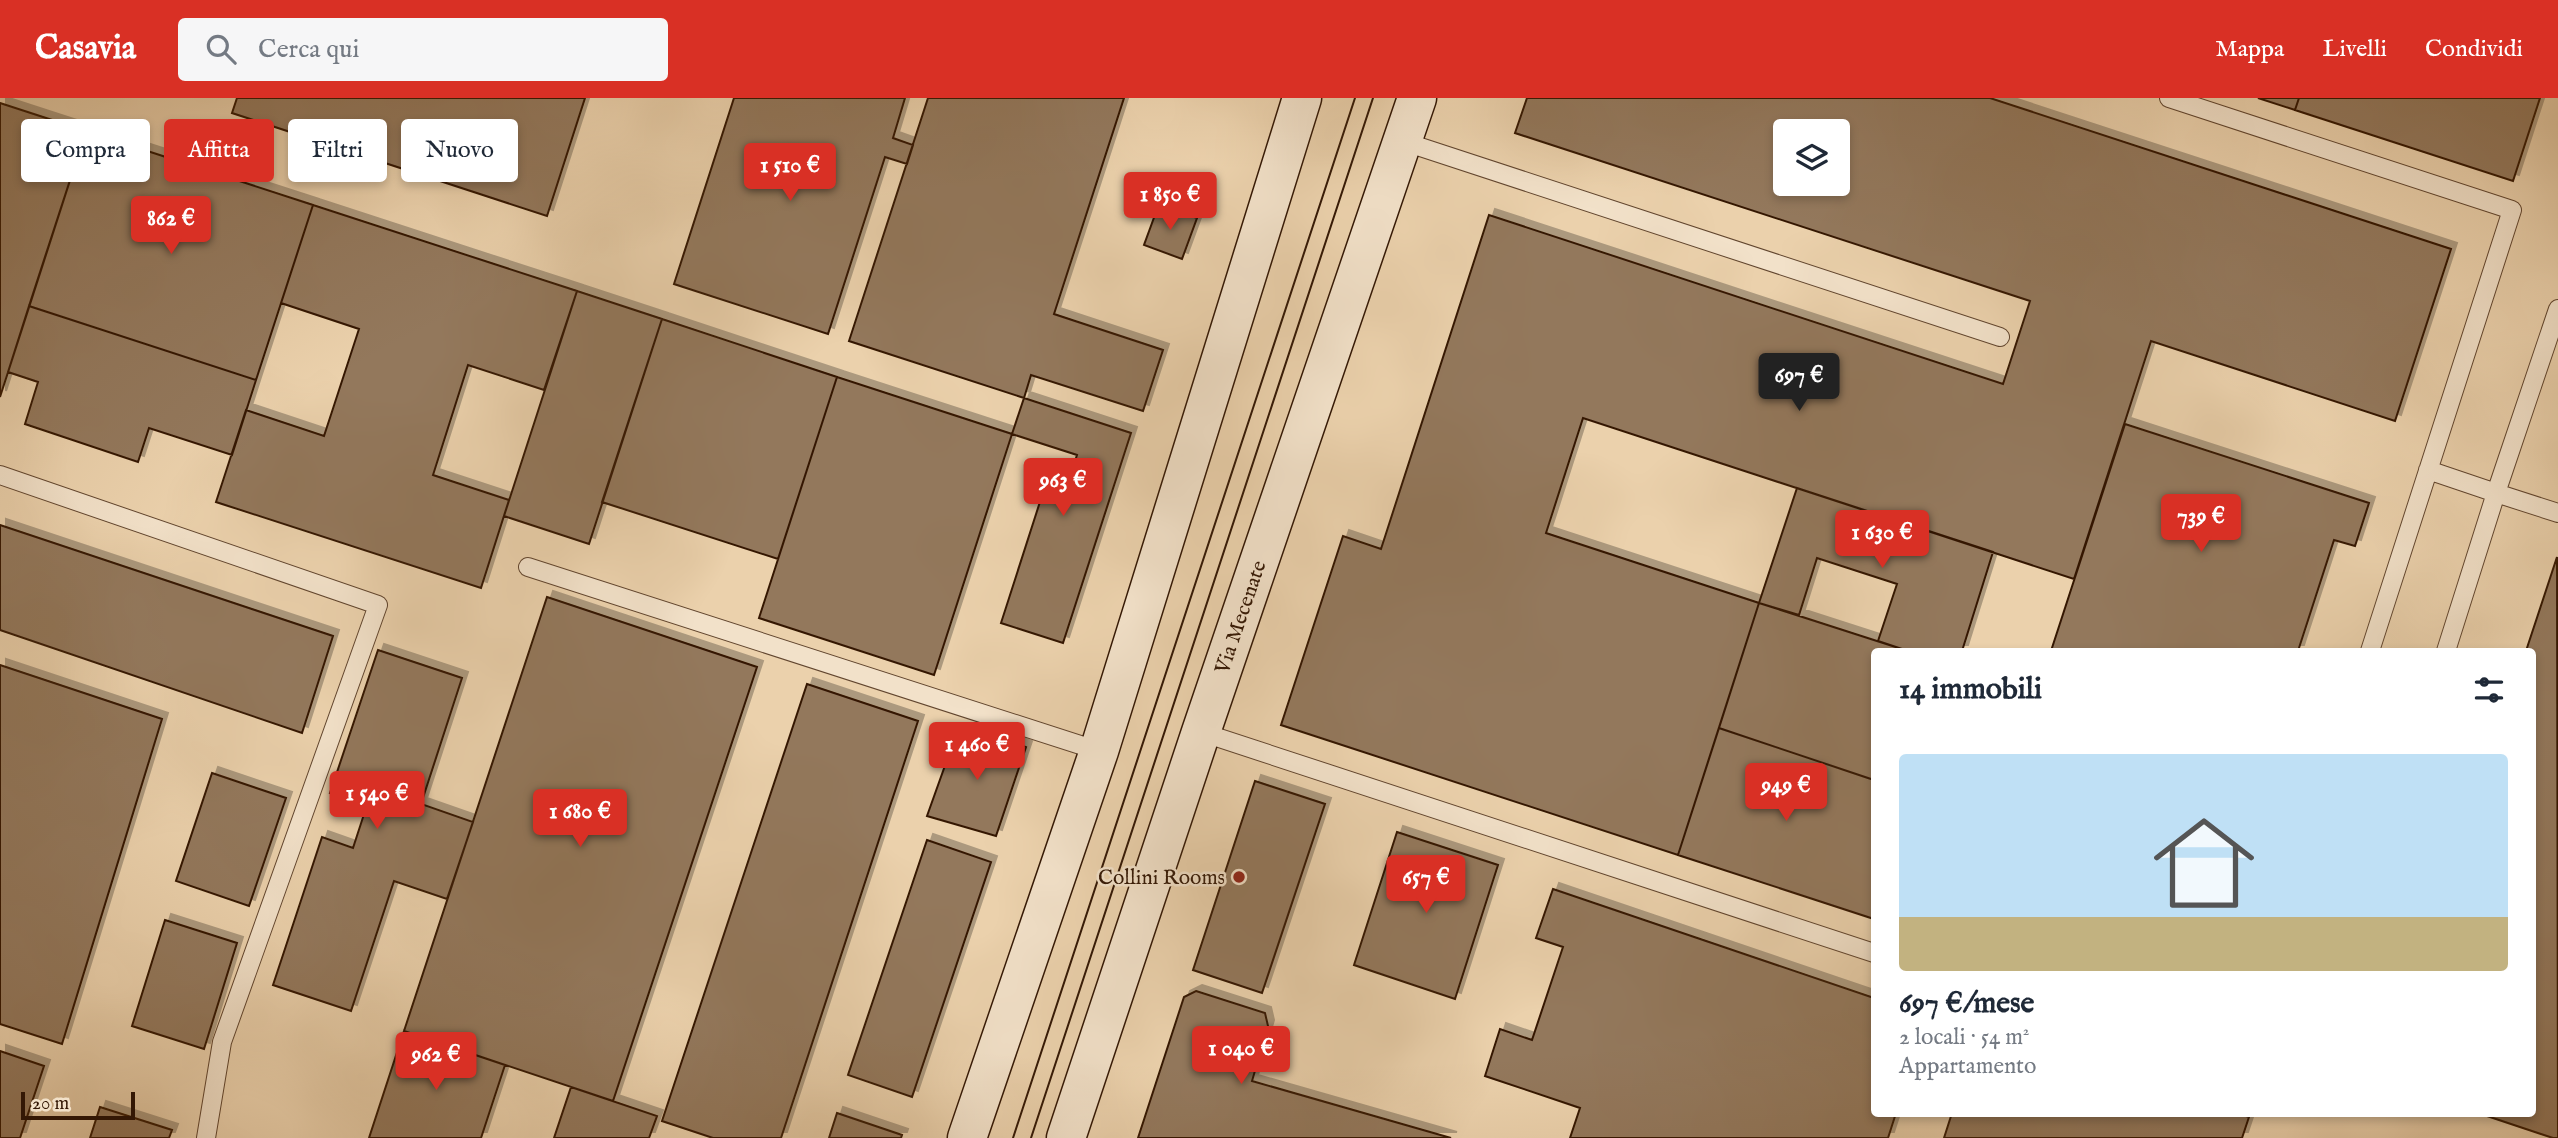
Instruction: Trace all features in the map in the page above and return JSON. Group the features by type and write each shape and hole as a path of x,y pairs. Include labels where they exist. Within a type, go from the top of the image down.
{"main road":[{"path":"967,1138 1099,751 1303,98"},
{"name":"Via Mecenate","path":"1066,1138 1417,98"}],"lane":[{"path":"2169,98 2512,211 2371,648"},
{"path":"1402,141 2000,337"},
{"path":"2447,648 2558,309"},
{"path":"2428,470 2558,513"},
{"path":"0,475 378,605 222,1042 206,1138"},
{"path":"528,567 1099,751"},
{"path":"1201,732 1871,952"}],"building":[{"path":"237,98 585,98 547,216 443,182 518,182 518,119 401,119 401,168 387,164 387,119 288,119 288,131 274,127 274,119 250,119 232,113"},
{"path":"734,98 905,98 893,138 913,145 907,164 885,157 828,334 674,284"},
{"path":"928,98 1124,98 1054,314 1163,350 1143,411 1031,375 1024,398 849,341"},
{"path":"1527,98 1990,98 2451,249 2395,421 2151,341 2074,579 1583,418 1546,533 1759,603 1678,855 1281,725 1343,536 1381,549 1489,215 2003,384 2030,301 1515,133"},
{"path":"2258,98 2299,98 2295,110"},
{"path":"2299,98 2540,98 2513,181 2295,110"},
{"path":"0,103 49,119 21,119 21,182 70,182 0,397"},
{"path":"150,152 164,156 164,182 242,182 313,205 256,380 29,306 69,182 150,182"},
{"path":"1159,204 1197,218 1182,259 1144,245"},
{"path":"313,205 577,291 544,390 468,365 433,475 509,500 481,588 216,502 246,410 324,436 359,329 281,303"},
{"path":"577,291 662,319 589,544 504,516"},
{"path":"29,306 256,380 232,455 149,428 138,462 25,424 38,382 8,372"},
{"path":"662,319 837,377 778,559 602,502"},
{"path":"837,377 1012,434 934,675 759,618"},
{"path":"1024,398 1131,433 1063,643 1001,623 1047,480 1067,486 1077,455 1012,434"},
{"path":"2125,424 2369,503 2355,546 2334,540 2299,648 2052,648"},
{"path":"1797,488 1993,552 1963,648 1899,648 1878,641 1897,584 1817,558 1799,615 1759,603"},
{"path":"0,525 333,636 302,733 0,630"},
{"path":"2557,557 2558,1138 2490,1117 2536,1117 2536,648 2527,648"},
{"path":"547,597 757,667 613,1101 404,1031"},
{"path":"1759,603 1899,648 1871,648 1871,779 1719,728"},
{"path":"378,650 462,678 421,804 473,822 447,899 394,881 351,1011 273,985 322,837 353,848 367,805 330,793"},
{"path":"0,665 162,719 62,1044 0,1024"},
{"path":"807,684 918,721 781,1138 713,1138 662,1121"},
{"path":"1719,728 1871,779 1871,918 1678,855"},
{"path":"976,729 1026,747 996,836 927,816 957,732 973,738"},
{"path":"212,773 286,798 249,906 176,881"},
{"path":"1255,781 1325,804 1262,993 1193,970"},
{"path":"1397,832 1498,865 1455,999 1354,965"},
{"path":"927,840 991,862 912,1097 848,1075"},
{"path":"1553,889 1871,997 1871,1117 1895,1117 1888,1138 1570,1138 1580,1108 1485,1076 1500,1029 1532,1040 1563,947 1536,938"},
{"path":"165,920 237,943 204,1049 132,1026"},
{"path":"1196,991 1265,1013 1268,1026 1252,1081 1451,1138 1138,1138 1184,997"},
{"path":"404,1031 505,1065 481,1138 369,1138"},
{"path":"0,1051 44,1066 20,1138 0,1138"},
{"path":"571,1087 657,1116 649,1138 554,1138"},
{"path":"100,1107 172,1130 169,1138 90,1138"},
{"path":"837,1113 902,1135 901,1138 829,1138"},
{"path":"1951,1117 2249,1117 2242,1138 1944,1138"}],"tram line":[{"path":"1013,1138 1355,98"},
{"path":"1031,1138 1373,98"}],"place":[{"name":"Collini Rooms","path":"1239,877"}]}
